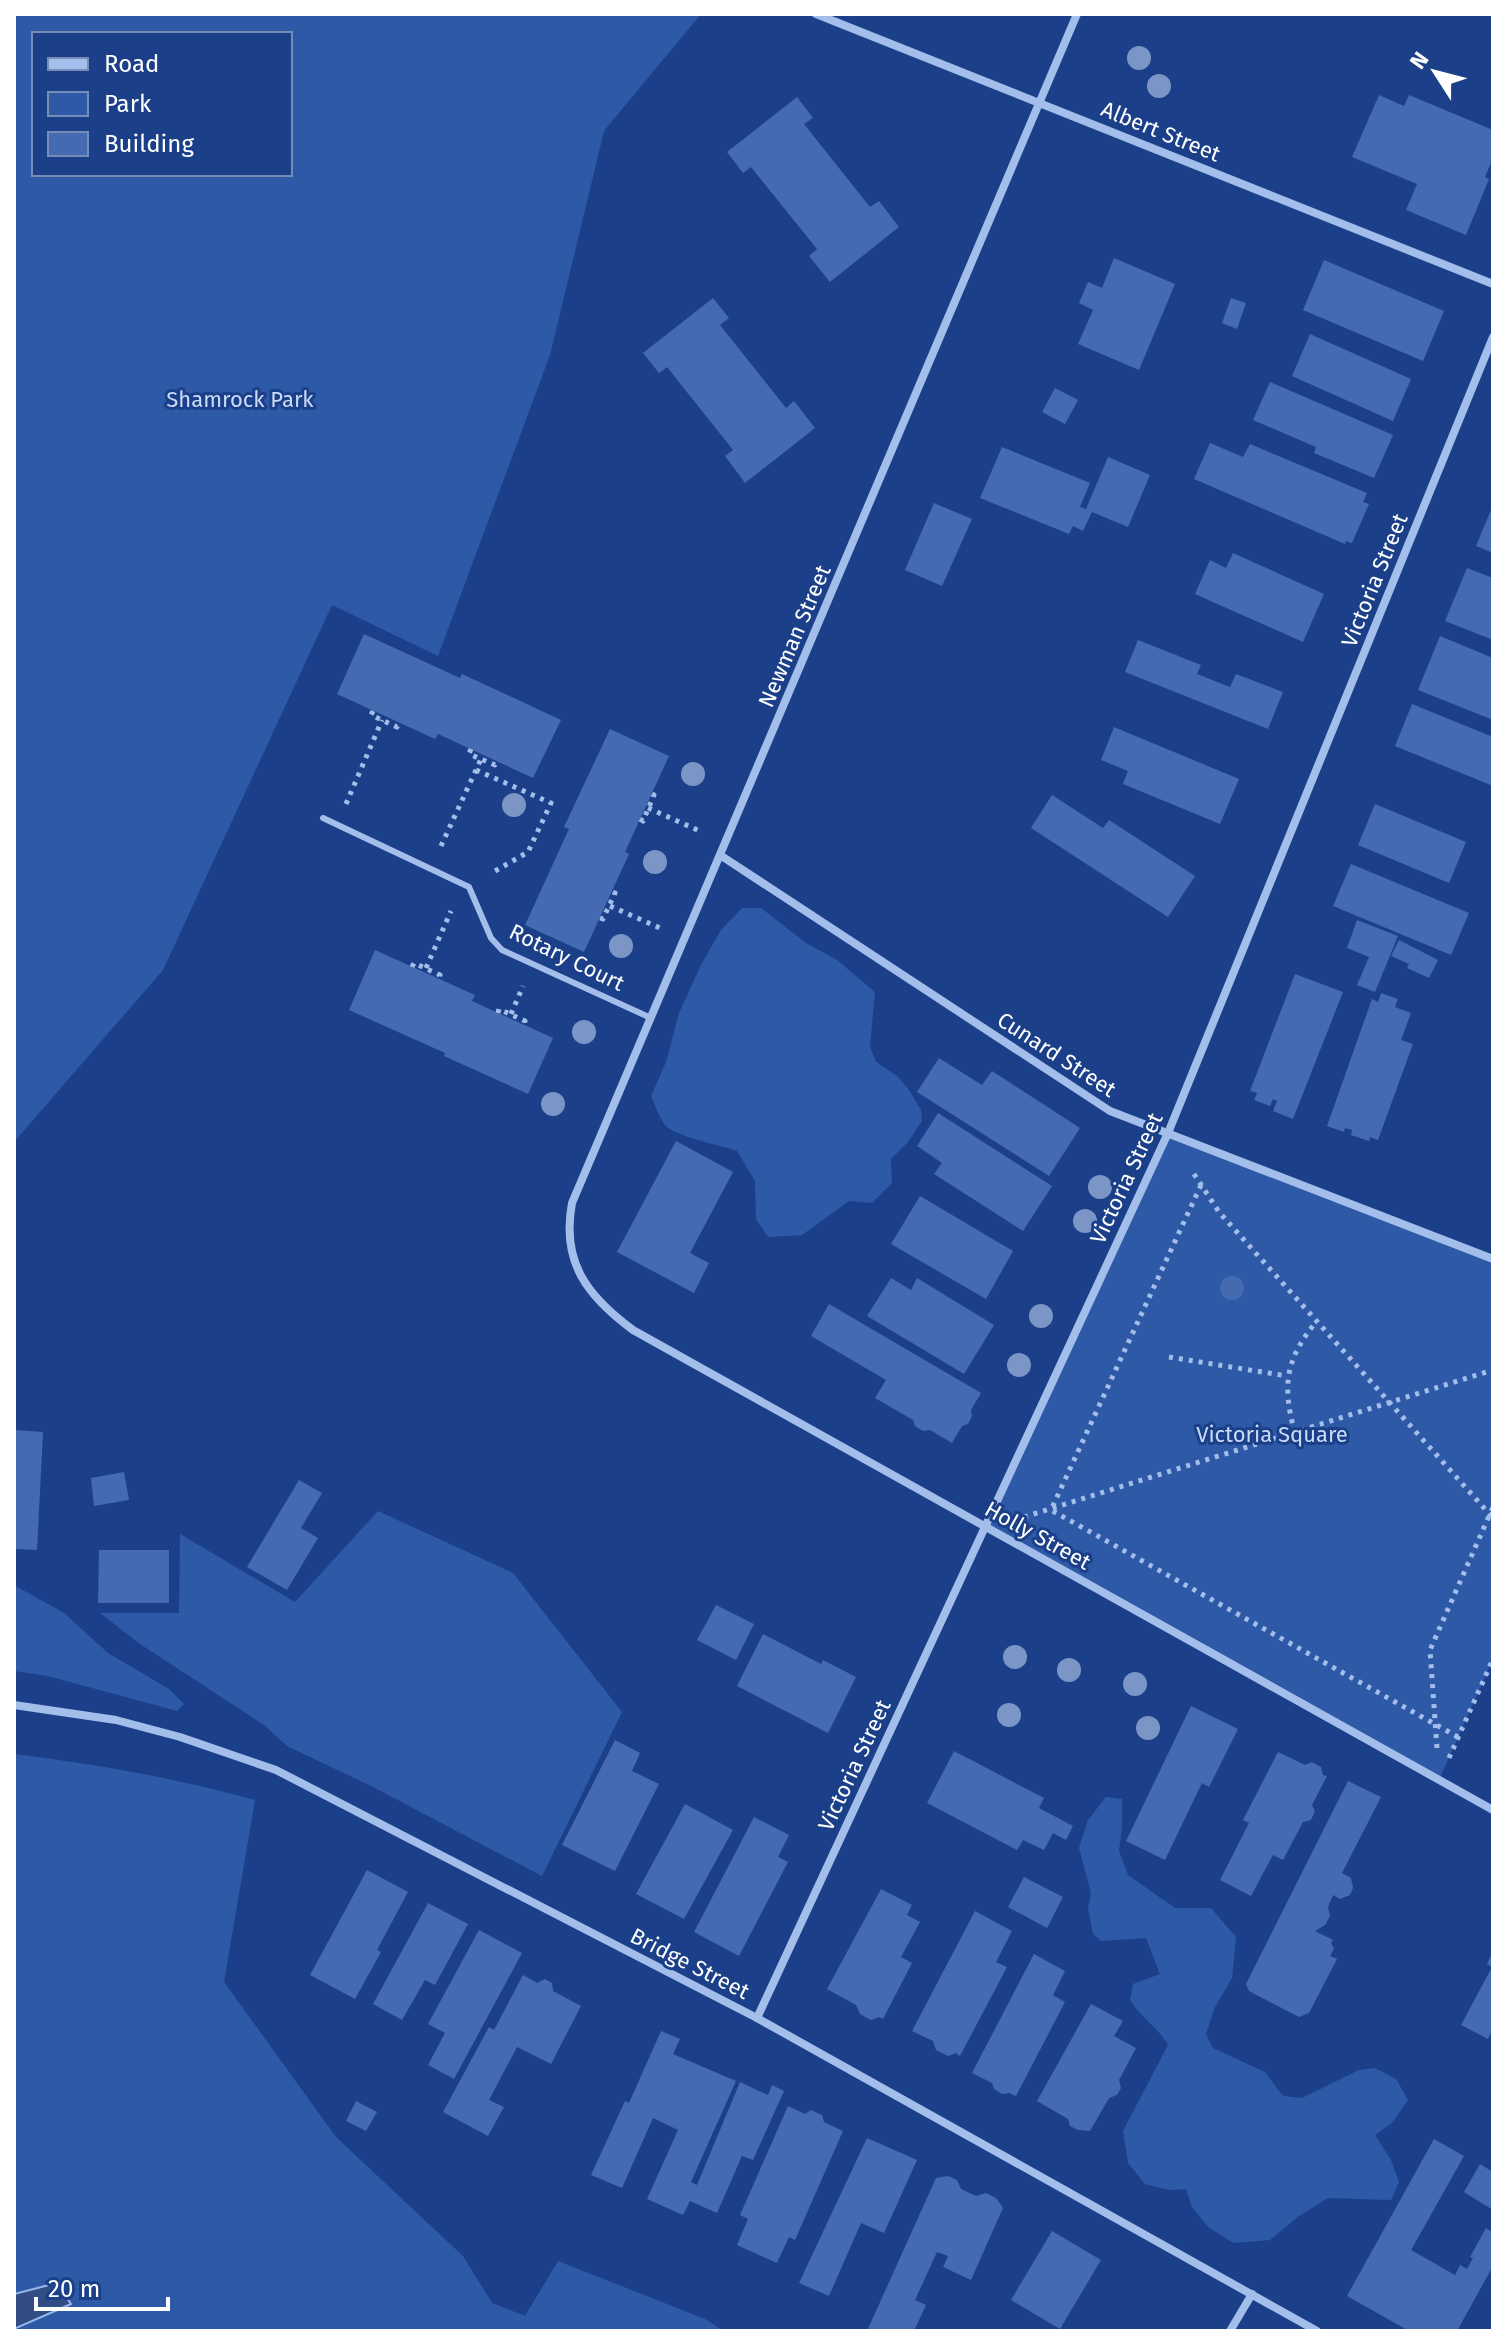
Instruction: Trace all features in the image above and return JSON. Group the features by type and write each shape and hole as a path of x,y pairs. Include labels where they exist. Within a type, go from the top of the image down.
{"street":[{"name":"Albert Street","path":"816,14 1493,284"},
{"name":"Newman Street","path":"580,1274 568,1242 572,1203 1077,14"},
{"name":"Victoria Street","path":"757,2018 1168,1133 1493,337"},
{"name":"Cunard Street","path":"720,855 1110,1111 1493,1259"},
{"name":"Holly Street","path":"580,1274 603,1305 633,1330 1493,1810"},
{"name":"Bridge Street","path":"14,1705 116,1720 192,1741 276,1770 757,2018 1317,2331"},
{"path":"1230,2331 1252,2294"}],"lane":[{"path":"323,818 466,885"},
{"name":"Rotary Court","path":"466,885 491,938 502,950 651,1018"}],"path":[{"path":"373,711 371,715 397,727 399,722"},
{"path":"337,824 384,719"},
{"path":"471,749 469,754 495,765 497,761"},
{"path":"431,868 482,758"},
{"path":"426,970 466,885 528,852 551,803 476,770"},
{"path":"640,819 643,821 652,794"},
{"path":"647,807 726,843"},
{"path":"600,918 603,919 615,893 612,892"},
{"path":"608,906 684,939"},
{"path":"412,967 414,963 440,975 438,978"},
{"path":"498,1013 499,1009 525,1021 524,1024"},
{"path":"1168,1133 1219,1212 1491,1517"},
{"path":"1051,1510 1201,1185"},
{"path":"1295,1433 1288,1406 1287,1376 1299,1345 1316,1322"},
{"path":"1169,1357 1287,1376"},
{"path":"985,1527 1051,1510 1493,1370"},
{"path":"1439,1780 1430,1650 1493,1507"},
{"path":"1051,1510 1458,1737"},
{"path":"1439,1780 1493,1659"}],"green space":[{"name":"Shamrock Park","path":"14,14 701,14 604,131 550,355 438,656 332,605 163,970 14,1142"},
{"path":"742,908 761,908 806,943 837,960 875,992 870,1047 876,1062 897,1076 921,1110 922,1121 908,1142 891,1159 892,1183 872,1203 849,1201 802,1235 768,1237 756,1219 755,1181 737,1151 670,1129 651,1096 666,1062 679,1013 701,965 721,930"},
{"name":"Victoria Square","path":"1168,1133 1493,1259 1493,1659 1439,1780 985,1527"},
{"path":"378,1511 513,1573 622,1712 542,1876 375,1788 287,1746 264,1725 140,1644 100,1613 179,1613 180,1534 295,1602"},
{"path":"14,1585 64,1613 108,1653 169,1689 184,1704 177,1711 48,1676 14,1671"},
{"path":"14,1754 135,1772 255,1800 224,1982 336,2137 463,2256 492,2303 525,2316 558,2261 705,2319 724,2331 14,2331 71,2303 57,2283 14,2294"},
{"path":"1106,1797 1122,1799 1119,1851 1128,1875 1175,1908 1211,1908 1236,1937 1232,1978 1215,2007 1206,2034 1213,2048 1265,2072 1283,2096 1302,2098 1359,2070 1375,2068 1396,2079 1408,2100 1392,2123 1375,2135 1391,2160 1399,2182 1391,2200 1328,2198 1299,2216 1270,2240 1234,2243 1209,2228 1192,2207 1186,2189 1169,2190 1145,2184 1128,2163 1123,2131 1168,2045 1130,2000 1133,1984 1160,1974 1146,1938 1101,1941 1093,1934 1088,1909 1091,1893 1079,1848 1088,1820"}],"shaded area":[{"path":"57,2283 71,2304 14,2329 14,2294"}],"building":[{"path":"1379,95 1404,106 1409,95 1493,130 1493,158 1485,177 1489,179 1466,235 1406,210 1417,184 1352,157"},
{"path":"797,97 813,118 804,124 870,207 879,201 899,227 830,282 809,256 817,249 751,167 743,173 727,152"},
{"path":"1114,258 1175,284 1139,370 1078,344 1093,310 1079,303 1088,282 1102,288"},
{"path":"1324,260 1444,311 1423,361 1303,310"},
{"path":"713,298 729,318 720,325 786,408 794,401 815,428 745,483 725,456 733,450 667,367 659,373 643,353"},
{"path":"1231,298 1246,303 1237,329 1222,323"},
{"path":"1310,334 1411,379 1393,421 1292,376"},
{"path":"1270,382 1393,435 1374,478 1314,453 1316,447 1253,420"},
{"path":"1055,388 1078,400 1065,424 1042,412"},
{"path":"1210,443 1243,457 1250,444 1367,493 1363,502 1369,504 1352,543 1346,541 1345,544 1194,479"},
{"path":"1002,447 1090,483 1080,507 1086,509 1108,457 1150,475 1128,527 1092,512 1083,531 1073,526 1069,534 980,498"},
{"path":"934,503 972,519 942,586 905,570"},
{"path":"1493,505 1493,553 1476,546"},
{"path":"1233,553 1324,594 1303,642 1195,594 1210,560 1226,568"},
{"path":"1467,568 1493,578 1493,640 1445,621"},
{"path":"364,634 460,678 462,674 561,720 533,778 438,734 435,739 337,694"},
{"path":"1440,636 1493,658 1493,720 1418,690"},
{"path":"1138,640 1201,665 1197,674 1230,687 1236,674 1283,692 1268,729 1125,672"},
{"path":"1412,704 1493,737 1493,786 1395,746"},
{"path":"1114,727 1239,779 1220,824 1123,784 1128,771 1101,760"},
{"path":"610,729 669,756 584,952 525,925 569,829 564,827"},
{"path":"1052,795 1103,828 1109,820 1195,876 1168,917 1031,828"},
{"path":"1375,804 1466,842 1449,883 1358,845"},
{"path":"1351,864 1469,913 1451,955 1333,906"},
{"path":"1357,920 1398,936 1375,992 1357,985 1369,957 1347,948"},
{"path":"1399,940 1438,960 1429,978 1391,956"},
{"path":"375,950 475,995 472,1001 553,1038 528,1094 349,1010"},
{"path":"1295,974 1343,992 1293,1119 1273,1111 1277,1101 1273,1099 1270,1106 1254,1100 1257,1093 1250,1091"},
{"path":"1381,993 1398,999 1395,1007 1411,1013 1401,1040 1413,1044 1378,1140 1370,1137 1369,1141 1351,1135 1352,1130 1345,1128 1344,1132 1327,1126 1372,999 1378,1002"},
{"path":"939,1058 982,1085 992,1071 1080,1128 1049,1176 917,1092"},
{"path":"938,1113 1052,1186 1023,1231 934,1174 942,1163 917,1146"},
{"path":"676,1141 733,1172 690,1253 709,1263 694,1293 617,1252"},
{"path":"920,1196 1013,1251 986,1299 891,1244"},
{"path":"1232,1276 1241,1279 1244,1288 1241,1297 1232,1300 1223,1297 1220,1288 1223,1279"},
{"path":"891,1278 911,1290 917,1278 994,1325 964,1374 867,1316"},
{"path":"829,1304 981,1393 971,1410 968,1424 962,1426 952,1443 930,1430 923,1431 915,1426 913,1420 875,1398 886,1380 811,1336"},
{"path":"14,1430 43,1432 37,1550 15,1549"},
{"path":"124,1472 129,1500 94,1506 91,1478"},
{"path":"299,1480 322,1493 301,1528 318,1538 287,1590 247,1567"},
{"path":"99,1550 169,1550 169,1603 98,1603"},
{"path":"716,1605 754,1624 736,1660 697,1640"},
{"path":"763,1634 821,1664 823,1660 856,1677 828,1733 737,1686"},
{"path":"1191,1706 1238,1729 1209,1787 1202,1783 1165,1860 1126,1841"},
{"path":"615,1740 640,1753 632,1771 659,1784 615,1871 562,1845"},
{"path":"954,1751 1044,1798 1039,1808 1073,1826 1066,1840 1053,1833 1044,1850 1023,1840 1017,1850 927,1803"},
{"path":"1278,1752 1305,1765 1312,1762 1321,1767 1323,1775 1327,1776 1312,1805 1315,1811 1311,1820 1303,1822 1283,1860 1273,1855 1251,1896 1220,1880 1249,1823 1243,1820"},
{"path":"1348,1781 1381,1797 1342,1873 1351,1878 1353,1888 1350,1895 1340,1899 1333,1895 1328,1907 1330,1916 1325,1925 1315,1931 1333,1940 1334,1949 1330,1956 1337,1959 1309,2013 1299,2017 1249,1991 1246,1984"},
{"path":"685,1804 733,1830 684,1919 636,1894"},
{"path":"754,1817 789,1835 778,1857 788,1862 739,1956 694,1932"},
{"path":"367,1870 408,1892 377,1950 381,1952 355,1999 310,1975"},
{"path":"1024,1877 1063,1897 1047,1928 1008,1907"},
{"path":"881,1889 912,1905 907,1915 920,1922 901,1957 912,1963 883,2019 871,2020 860,2014 856,2005 827,1989"},
{"path":"428,1903 468,1924 435,1985 425,1980 402,2020 373,2004"},
{"path":"975,1911 1012,1931 996,1962 1007,1967 960,2056 956,2053 948,2056 936,2050 933,2041 912,2031"},
{"path":"479,1930 522,1953 454,2079 428,2065 445,2033 428,2024"},
{"path":"1493,1951 1493,2028 1488,2039 1461,2025 1492,1967 1487,1964"},
{"path":"1034,1954 1065,1971 1053,1995 1065,2002 1016,2096 1002,2094 994,2089 992,2083 972,2073"},
{"path":"523,1975 537,1983 545,1979 552,1983 553,1991 581,2006 551,2064 517,2047 489,2100 504,2107 488,2136 443,2112 489,2027 494,2030"},
{"path":"1091,2004 1123,2021 1114,2036 1136,2048 1119,2080 1121,2088 1117,2095 1109,2098 1090,2131 1070,2126 1068,2119 1037,2101"},
{"path":"661,2031 680,2039 673,2054 736,2081 691,2182 697,2185 740,2082 768,2095 772,2085 784,2091 753,2160 742,2156 717,2213 690,2201 683,2215 647,2199 678,2130 653,2118 622,2188 591,2175 625,2101 629,2103"},
{"path":"356,2101 377,2112 366,2131 346,2121"},
{"path":"788,2106 805,2114 811,2110 822,2115 824,2122 843,2131 795,2240 789,2237 777,2263 737,2245 748,2219 740,2215"},
{"path":"867,2138 917,2160 884,2233 861,2223 829,2296 799,2283"},
{"path":"1434,2139 1464,2156 1411,2250 1455,2275 1460,2265 1467,2269 1486,2228 1493,2233 1493,2266 1457,2331 1409,2331 1347,2296"},
{"path":"1480,2164 1493,2172 1493,2210 1464,2192"},
{"path":"948,2176 957,2180 961,2189 976,2196 986,2193 996,2198 1003,2208 971,2280 943,2267 948,2256 937,2252 915,2300 926,2305 914,2331 867,2331 936,2178"},
{"path":"1052,2231 1101,2260 1060,2329 1011,2300"}]}
